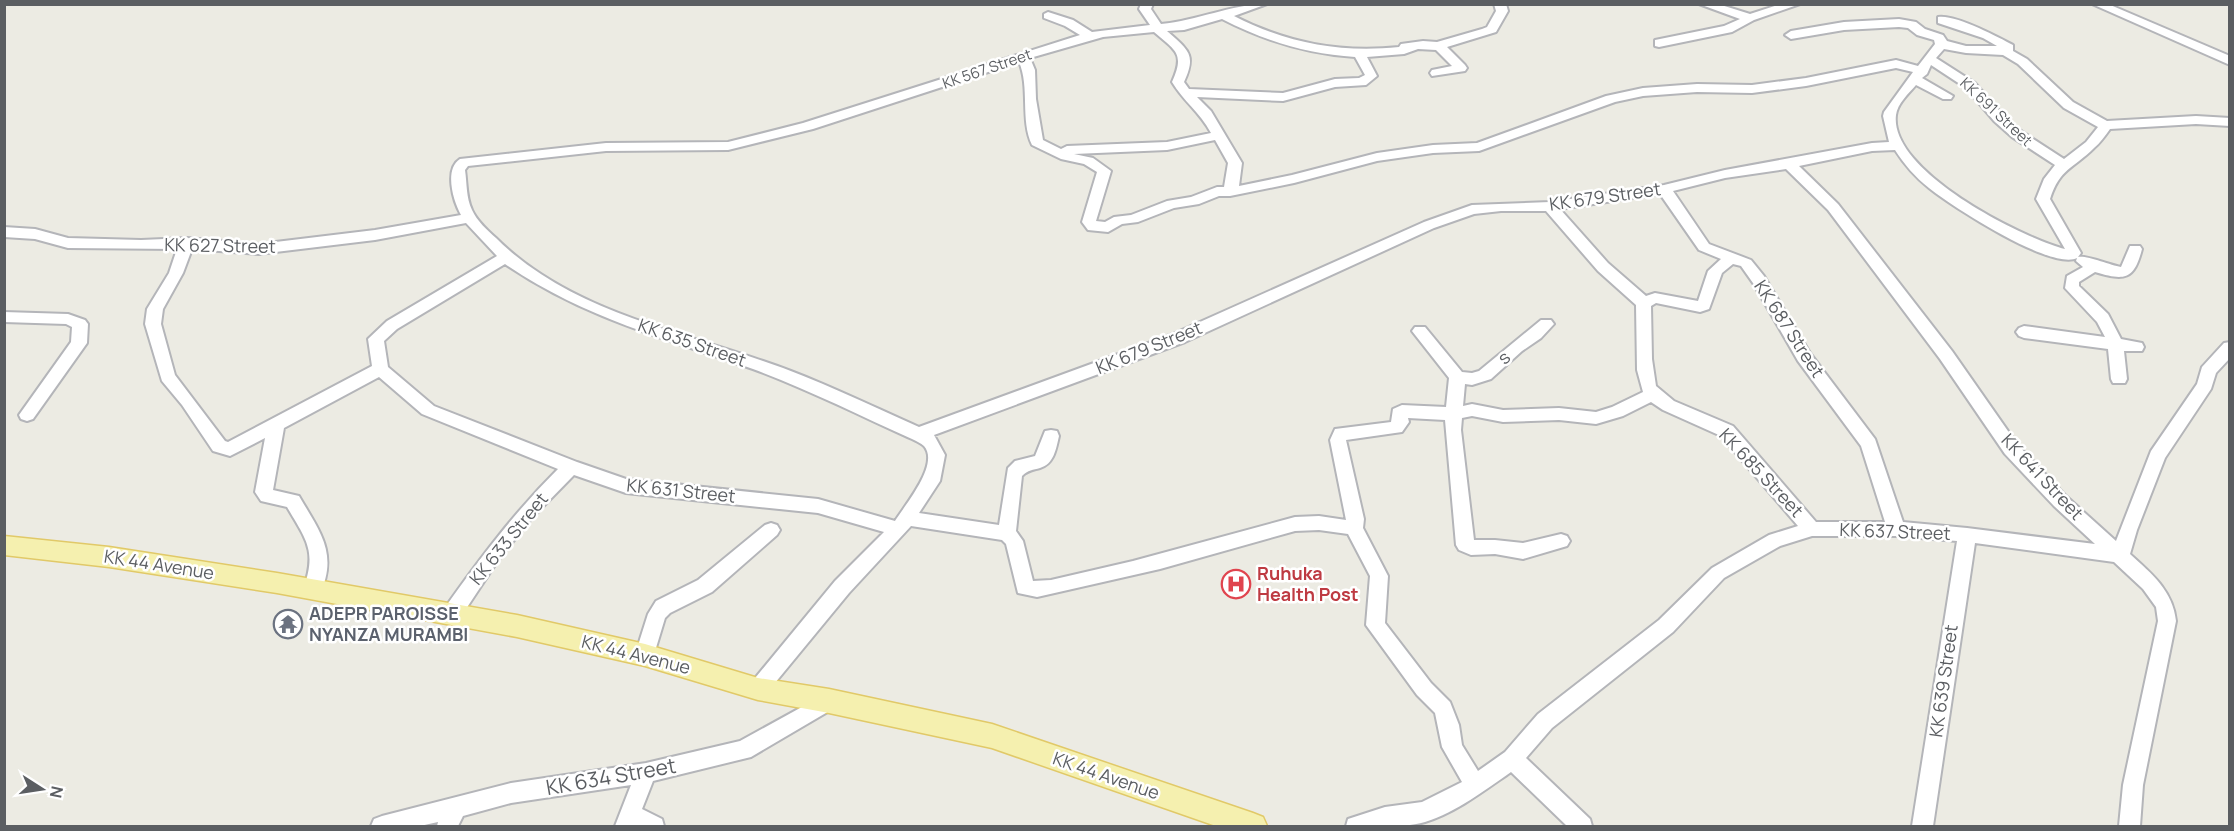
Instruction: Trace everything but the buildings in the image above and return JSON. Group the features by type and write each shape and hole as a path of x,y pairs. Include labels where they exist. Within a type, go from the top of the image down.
{"main road":[{"name":"KK 44 Avenue","path":"4,545 109,557 517,626 645,655 758,689 829,701 993,736 1253,826"}],"street":[{"path":"1147,4 1145,9 1158,29 1184,56 1186,65 1178,82 1185,93 1205,111 1234,163 1235,174 1230,192"},
{"name":"KK 567 Street","path":"714,148 808,126 1059,44 1090,36 1184,26 1262,4"},
{"path":"1440,47 1492,29 1502,11 1500,4"},
{"path":"1704,4 1750,18"},
{"path":"1659,43 1728,29 1750,18 1795,4"},
{"path":"2097,4 2229,61"},
{"path":"1224,15 1238,23 1313,51 1359,54 1404,50 1405,46 1433,45 1440,47 1461,68 1436,73"},
{"path":"1048,16 1069,23 1090,36"},
{"path":"1942,20 1987,35 2002,43 2012,54"},
{"path":"1791,35 1844,26 1899,23 1912,25 1921,32 1939,38 1942,45"},
{"path":"2135,249 2131,264 2125,272 2101,269 2007,233 1968,209 1916,170 1898,146 1889,117 1891,110 1936,48 1942,45 1966,50 1989,48 2012,54 2022,60 2064,100 2083,114 2106,125 2229,122"},
{"path":"1185,93 1283,97 1335,83 1362,82 1371,76 1371,73 1359,54"},
{"path":"1023,57 1029,70 1030,99 1037,142 1066,156 1088,162 1104,171 1090,213 1089,222 1093,227 1107,227 1119,220 1133,219 1172,204 1194,201 1216,191 1230,192 1294,179 1377,157 1479,147 1611,99 1643,92 1706,87 1752,89 1806,82 1896,64 1922,69 1947,96"},
{"name":"KK 691 Street","path":"1922,69 1956,73 1958,78 1973,87 2001,121 2015,133 2032,146 2064,164"},
{"path":"2067,255 2074,253 2043,200 2048,180 2064,164 2088,147 2106,125"},
{"path":"1054,150 1167,146 1218,135"},
{"name":"KK 679 Street","path":"918,434 1179,338 1428,225 1473,210 1550,206 1664,189 1725,174 1872,147 1898,146"},
{"name":"KK 635 Street","path":"714,148 606,147 465,162 458,170 465,209 470,218 506,257 553,288 622,319 794,378 930,441 937,455 931,480 903,523 842,587 758,689"},
{"name":"KK 641 Street","path":"1789,164 1833,207 1946,355 2011,449 2060,501 2150,583 2165,605 2167,621 2133,785 2130,826"},
{"name":"KK 687 Street","path":"1664,189 1704,247 1746,263 1759,280 1804,357 1869,444 1896,529"},
{"path":"1550,206 1603,267 1644,303"},
{"name":"KK 627 Street","path":"4,232 35,234 68,243 141,245 187,243 274,249 397,232 470,218"},
{"path":"187,243 176,273 155,309 153,324 168,377 188,401 219,446 224,449 276,426 380,369 376,339 381,333 506,257"},
{"path":"1644,303 1656,298 1700,307 1704,305 1714,271 1731,258"},
{"path":"2092,265 2088,272 2072,280 2072,288 2106,321 2117,344 2119,379"},
{"path":"1475,784 1452,747 1449,725 1443,708 1424,689 1375,625 1379,576 1354,528 1355,519 1338,440 1341,434 1396,428 1401,422 1399,413 1402,411 1452,414 1472,410 1503,416 1559,414 1596,418 1617,412 1653,394 1647,384 1644,303"},
{"path":"4,317 58,318 80,324 78,343 27,416"},
{"name":"s","path":"1457,377 1481,378 1516,346 1536,334 1546,324"},
{"path":"1420,332 1457,377 1456,403 1452,414 1465,545 1471,548 1495,547 1523,551 1562,541"},
{"path":"2024,332 2136,347"},
{"path":"2121,555 2128,530 2157,456 2205,386 2208,371 2229,350 2229,347"},
{"name":"KK 631 Street","path":"380,369 428,410 571,467 626,486 818,506 903,523 1007,533"},
{"name":"KK 685 Street","path":"1653,394 1671,407 1714,423 1727,431 1812,529"},
{"path":"276,426 264,492 267,496 290,499 299,511 318,551 320,561 312,590"},
{"path":"1051,436 1045,456 1041,460 1021,466 1014,473 1007,533 1014,541 1025,587 1030,589 1154,565 1295,524 1319,523 1354,528"},
{"name":"KK 633 Street","path":"451,615 493,554 526,513 571,467"},
{"name":"KK 637 Street","path":"1356,826 1384,816 1424,812 1465,792 1512,759 1545,721 1666,626 1718,573 1775,540 1812,529 1896,529 1967,535 2121,555"},
{"path":"645,655 657,615 663,607 705,586 771,530"},
{"name":"KK 639 Street","path":"1923,826 1967,535"},
{"name":"KK 634 Street","path":"382,826 451,818 511,793 646,773 744,750 829,701"},
{"path":"1512,759 1582,826"},
{"path":"646,773 628,820 654,826"}],"place":[{"name":"Ruhuka Health Post","path":"1236,584"},
{"name":"ADEPR PAROISSE NYANZA MURAMBI","path":"288,624"}]}
